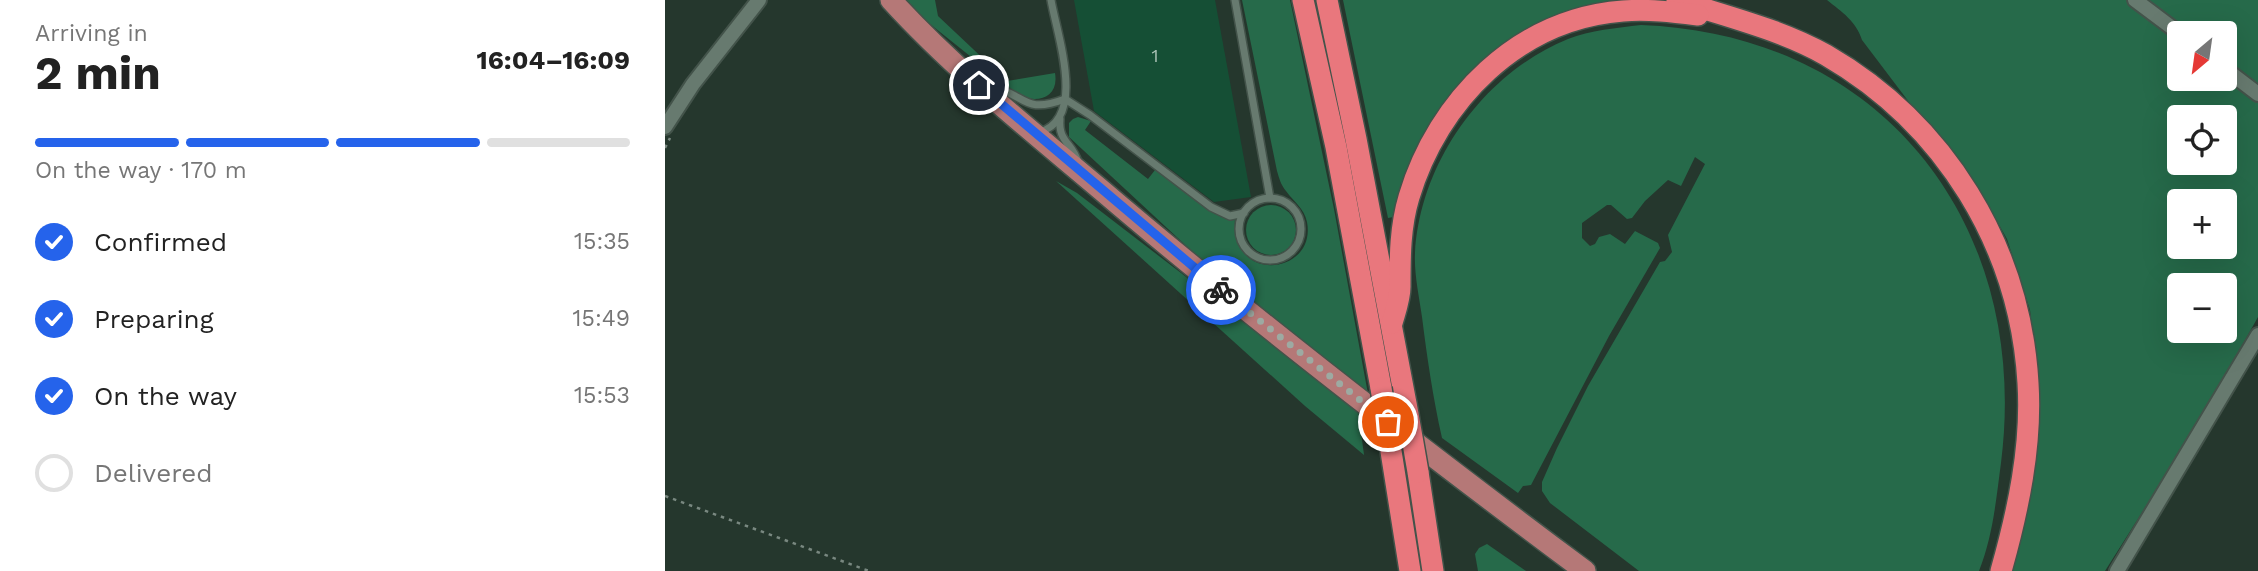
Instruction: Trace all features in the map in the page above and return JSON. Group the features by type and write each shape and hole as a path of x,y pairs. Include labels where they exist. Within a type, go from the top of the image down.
{"highway":[{"path":"1303,0 1336,147 1381,388 1410,571"},
{"path":"1327,0 1392,323 1433,571"},
{"path":"1677,0 1805,45 1826,55 1882,94 1935,145 1985,217 2004,262 2018,309 2029,386 2024,468 2001,571"},
{"path":"1392,323 1400,289 1400,240 1408,200 1419,166 1457,101 1486,69 1542,34 1594,16 1624,11 1731,19"}],"main road":[{"path":"880,0 915,26"},
{"path":"891,0 979,85 1174,252 1314,364 1585,571"}],"street":[{"path":"665,127 693,84 759,0"},
{"path":"746,19 768,0"},
{"path":"2135,0 2167,24"},
{"path":"2237,78 2258,94"},
{"path":"2117,571 2258,335"}],"lane":[{"path":"1051,0 1067,88 1059,131 1063,140 1075,151 1080,172"},
{"path":"1235,0 1270,198"},
{"path":"979,85 1004,90 1032,106 1043,107 1065,99"},
{"path":"1065,99 1211,207 1230,216 1244,213 1259,200 1270,198 1289,204 1300,220 1300,240 1287,256 1268,260 1249,252 1239,233 1244,213"},
{"path":"1035,133 1050,128 1060,119"}],"path":[{"path":"665,496 869,571"}],"green space":[{"path":"900,0 935,0 938,16 1007,81 1055,73 1054,87 1047,96 1041,98 1020,96"},
{"path":"1242,0 1290,0 1334,209 1368,394 1209,267 1069,137 1069,123 1073,119 1078,117 1091,121 1085,130 1148,179 1155,170 1212,211 1235,219 1237,240 1246,255 1259,263 1273,265 1288,262 1299,253 1307,240 1307,222 1278,174"},
{"path":"1343,0 1646,0 1617,3 1459,86 1433,121 1399,216 1388,218"},
{"path":"1827,0 2258,0 2258,317 2198,424 2105,571 2011,571 2037,430 2037,368 2030,310 2007,239 1986,202 1955,155 1915,110 1843,13"},
{"path":"1641,25 1727,37 1804,64 1870,105 1923,158 1964,223 1992,296 2004,377 2001,463 1996,504 1979,571 1639,571 1550,503 1542,491 1542,482 1557,448 1588,386 1660,262 1665,261 1672,252 1668,235 1705,164 1695,157 1681,186 1668,180 1645,201 1632,218 1627,219 1611,205 1607,205 1582,223 1582,238 1590,246 1595,244 1599,237 1610,234 1625,244 1635,231 1658,243 1660,248 1609,336 1531,485 1523,486 1518,493 1442,438 1428,362 1415,253 1429,186 1443,154 1484,98 1509,74 1538,54 1585,33"},
{"path":"1056,181 1077,193 1358,409 1364,455 1305,406"},
{"path":"1271,205 1289,212 1296,230 1289,248 1271,255 1253,248 1246,230 1253,212"},
{"path":"1487,544 1526,571 1478,571 1475,554"}],"building":[{"path":"1074,0 1215,0 1251,197 1214,202 1094,111"}],"way so far":[{"path":"1221,290 1388,422"}],"route":[{"path":"979,85 1221,290"}]}
